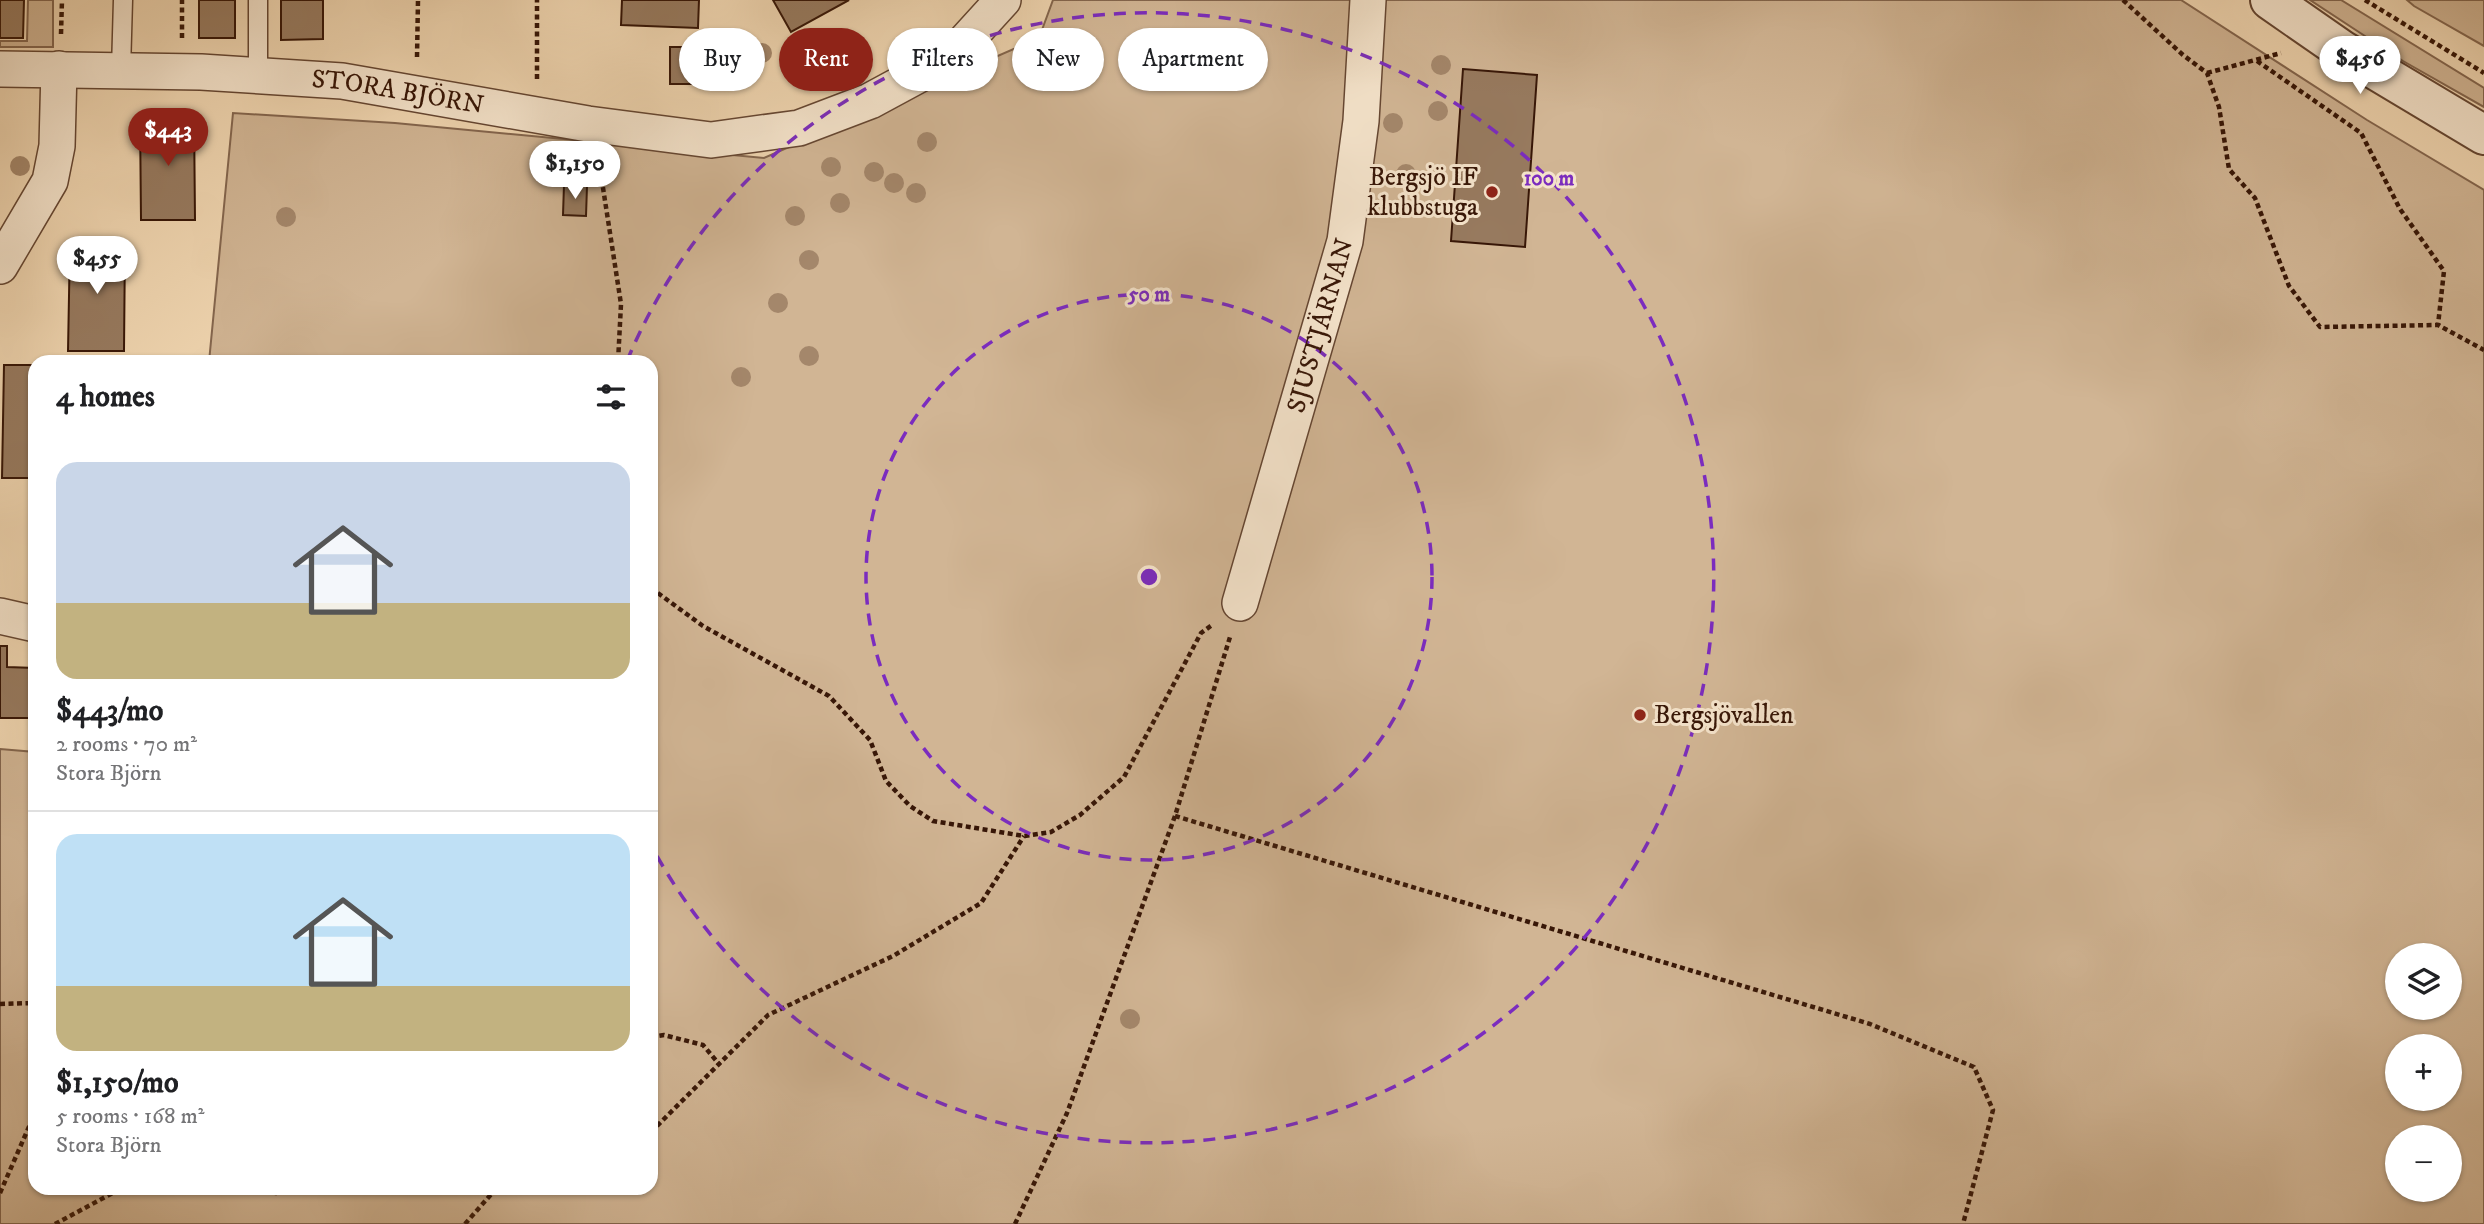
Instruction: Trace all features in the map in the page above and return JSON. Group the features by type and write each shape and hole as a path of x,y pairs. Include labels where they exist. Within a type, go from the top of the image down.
{"street":[{"name":"STORA BJÖRN","path":"0,69 60,54 121,71 342,81 588,124 711,140 799,128 870,101 920,74 962,45 1003,0"},
{"name":"SJUSTJÄRNAN","path":"1240,603 1345,241 1361,121 1368,0"},
{"path":"2270,0 2325,38 2484,135"},
{"path":"0,266 50,181 57,146 60,54"},
{"path":"0,616 28,622"}],"lane":[{"path":"121,71 122,0"},
{"path":"258,0 258,76"}],"path":[{"path":"60,54 62,0"},
{"path":"181,52 182,0"},
{"path":"417,60 418,0"},
{"path":"2123,0 2183,55 2207,73 2219,107 2229,169 2255,198 2289,286 2320,327 2438,325 2484,350"},
{"path":"2365,0 2484,73"},
{"path":"2207,73 2257,61 2325,38"},
{"path":"2257,61 2361,133 2400,209 2444,271 2438,325"},
{"path":"588,124 602,173 621,304 618,355"},
{"path":"658,592 703,626 829,696 870,740 886,781 910,806 933,821 1024,836 1051,832 1080,815 1124,777 1201,633 1240,603"},
{"path":"1015,1224 1068,1113 1174,816 1240,603"},
{"path":"1174,816 1870,1024 1974,1068 1993,1110 1963,1224"},
{"path":"658,1125 768,1015 893,956 981,903 1024,836"},
{"path":"0,1004 28,1003"},
{"path":"658,1036 703,1045 719,1064"},
{"path":"0,1193 28,1129"},
{"path":"55,1224 109,1195"},
{"path":"465,1224 490,1195"}],"shaded area":[{"path":"28,0 53,0 53,47 0,47 0,41 27,41"},
{"path":"1053,0 2181,0 2367,120 2484,190 2484,1224 0,1224 0,749 28,751 28,1195 658,1195 658,355 210,355 233,113 395,123 764,158 918,91 998,91 998,56 1012,50 1012,91 1104,91 1104,28 1043,28"},
{"path":"2310,0 2341,0 2484,88 2484,107 2403,61"},
{"path":"2407,0 2484,0 2484,46 2414,6"}],"building":[{"path":"0,0 24,0 23,38 0,38"},
{"path":"199,0 235,0 235,38 199,38"},
{"path":"281,0 323,0 323,39 281,40"},
{"path":"622,0 699,0 698,28 621,25"},
{"path":"773,0 849,0 798,28 789,28"},
{"path":"670,47 679,47 679,84 670,84"},
{"name":"Bergsjö IF klubbstuga","path":"1463,69 1537,75 1525,247 1451,241"},
{"path":"140,115 194,115 195,220 141,220"},
{"path":"564,185 587,186 586,216 563,215"},
{"path":"70,241 125,242 124,351 68,351"},
{"path":"4,365 28,365 28,478 2,478"},
{"path":"0,646 7,646 7,667 28,668 28,718 0,718"}],"place":[{"name":"Bergsjö IF klubbstuga","path":"1492,192"},
{"name":"Bergsjövallen","path":"1640,715"}]}
